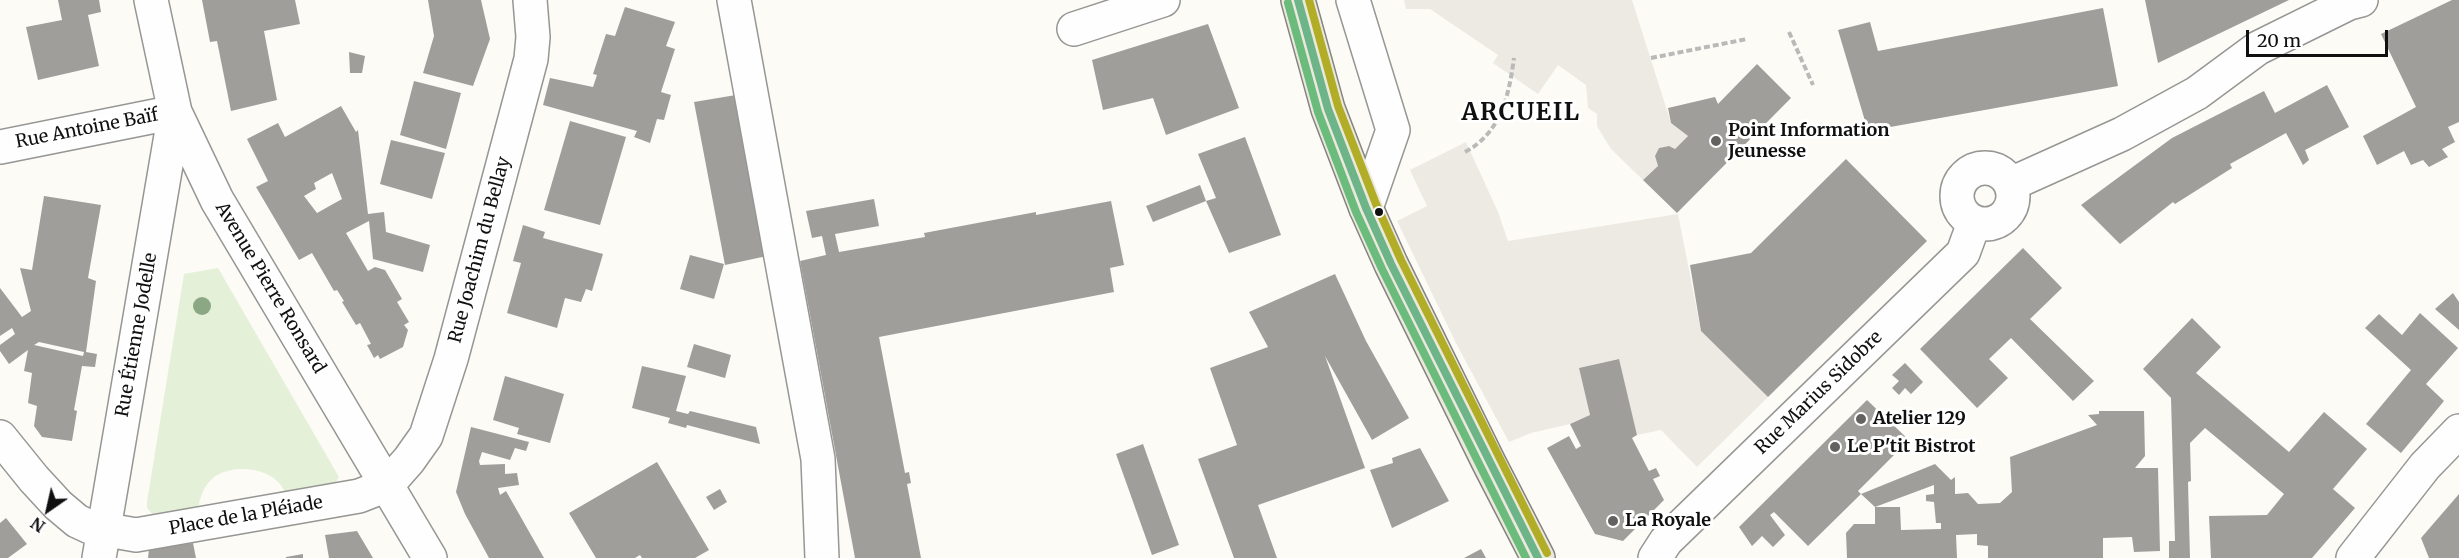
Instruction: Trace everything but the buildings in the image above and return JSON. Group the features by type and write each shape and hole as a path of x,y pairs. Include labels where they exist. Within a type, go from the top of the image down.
{"main road":[{"path":"1298,0 1328,109 1366,208 1391,264 1538,558"}],"street":[{"name":"Avenue Pierre Ronsard","path":"151,0 175,112 217,200 429,558"},
{"name":"Rue Joachim du Bellay","path":"387,485 426,436 451,360 531,59 533,37 530,0"},
{"path":"734,0 818,459 822,558"},
{"path":"1074,29 1163,0"},
{"path":"1353,0 1393,130 1366,208"},
{"path":"2011,184 2122,134 2197,93 2258,48 2349,3 2361,0"},
{"name":"Rue Antoine Baïf","path":"0,147 175,112"},
{"name":"Rue Étienne Jodelle","path":"101,544 175,112"},
{"path":"1990,168 1999,171 2011,184 2013,202 2006,216 1991,224 1974,223 1967,218 1957,202 1959,185 1972,171 1990,168"},
{"name":"Rue Marius Sidobre","path":"1655,558 1666,541 1963,254 1974,223"},
{"path":"2353,558 2425,466 2459,431"},
{"path":"0,437 58,505 101,544"},
{"name":"Place de la Pléiade","path":"101,544 136,535 359,496 387,485"}],"path":[{"path":"1789,32 1813,85"},
{"path":"1652,57 1747,39"},
{"path":"1465,152 1474,147 1500,116 1509,93 1514,58"}],"green space":[{"path":"218,268 339,477 335,483 285,493 280,484 263,473 241,469 230,470 209,482 202,493 198,509 152,514 147,508 147,502 184,274"}],"shaded area":[{"path":"1404,0 1632,0 1671,123 1688,136 1675,149 1668,146 1659,148 1655,156 1658,166 1643,180 1611,149 1597,126 1597,114 1588,108 1586,85 1558,65 1538,94 1493,63 1498,55 1430,9 1406,9"},
{"path":"1466,142 1498,212 1508,241 1678,214 1701,331 1768,397 1697,467 1661,430 1637,435 1618,359 1579,368 1590,415 1570,424 1531,433 1509,442 1457,345 1397,221 1427,206 1410,170"}],"transit line":[{"path":"1298,0 1328,109 1366,208 1391,264 1538,558"},
{"path":"1309,0 1338,106 1376,204 1401,260 1547,553"},
{"path":"1288,3 1318,112 1356,212 1382,269 1526,558"}],"place":[{"name":"Point Information Jeunesse","path":"1716,141"},
{"name":"Atelier 129","path":"1861,419"},
{"name":"Le P'tit Bistrot","path":"1835,447"},
{"name":"La Royale","path":"1613,521"}],"district":[{"name":"ARCUEIL","path":"1521,113"}]}
